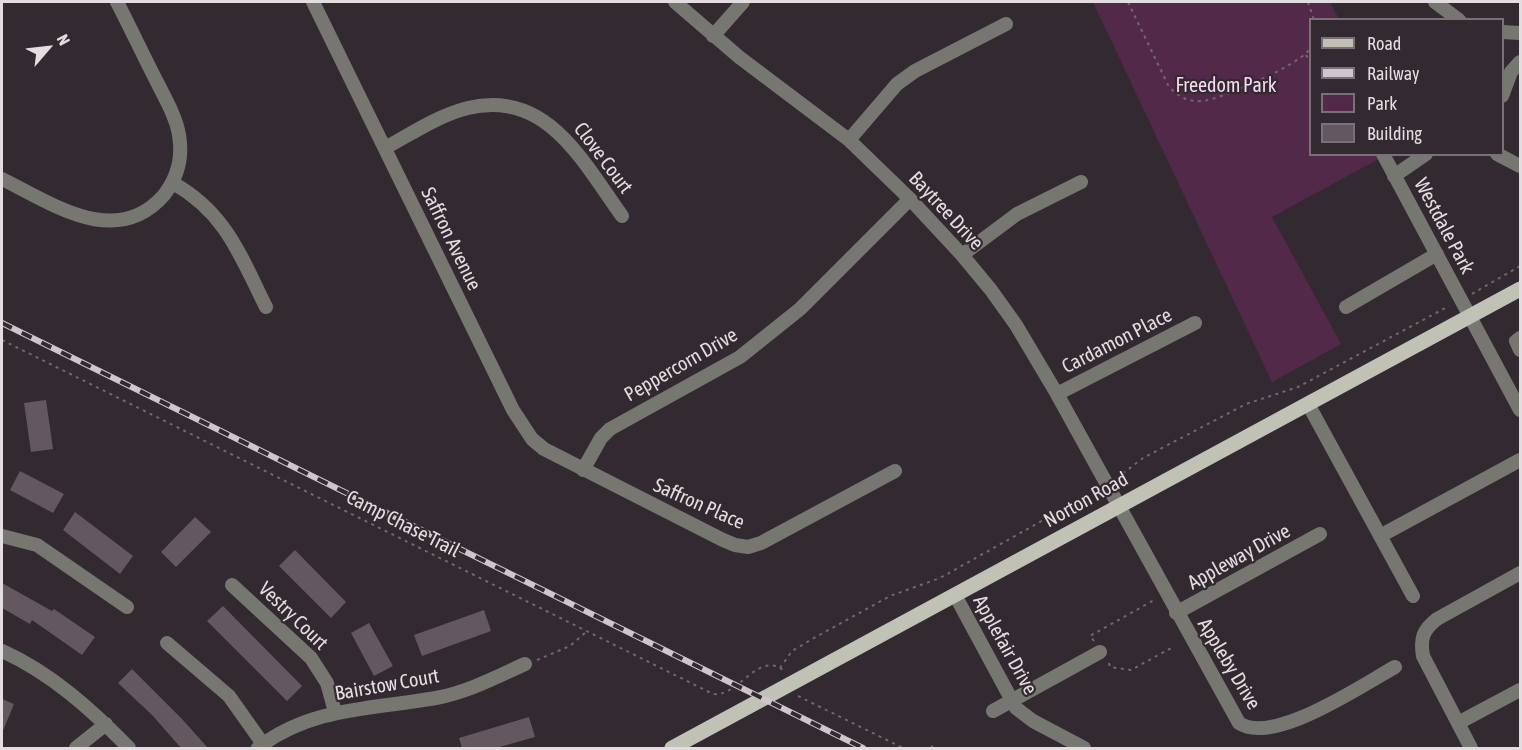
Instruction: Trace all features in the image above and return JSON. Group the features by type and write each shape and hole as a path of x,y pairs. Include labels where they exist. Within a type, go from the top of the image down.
{"main road":[{"name":"Norton Road","path":"672,748 1521,289"}],"street":[{"path":"2,178 73,214 108,222 150,207 173,183 179,167 179,133 174,117 117,2"},
{"name":"Saffron Avenue","path":"313,2 522,426 544,449 583,470"},
{"name":"Baytree Drive","path":"675,2 713,36 849,140 910,199 962,255 1016,325 1119,506"},
{"path":"713,36 743,2"},
{"path":"1435,2 1456,18"},
{"path":"849,140 897,84 915,71 1006,24"},
{"path":"1504,32 1521,33"},
{"path":"1504,93 1511,72 1521,62"},
{"name":"Clove Court","path":"385,148 468,108 500,105 531,112 558,131 622,216"},
{"name":"Westdale Park","path":"1384,156 1521,410"},
{"path":"1394,176 1423,156"},
{"path":"1501,156 1521,166"},
{"path":"962,255 1017,214 1081,182"},
{"path":"173,183 202,201 216,215 236,247 266,307"},
{"name":"Peppercorn Drive","path":"583,470 601,438 610,429 740,357 800,309 910,199"},
{"path":"1346,307 1437,254"},
{"name":"Cardamon Place","path":"1057,394 1195,323"},
{"path":"1308,404 1413,596"},
{"path":"1380,536 1521,460"},
{"name":"Saffron Place","path":"583,470 723,540 748,547 772,538 895,471"},
{"name":"Appleby Drive","path":"1119,506 1229,709 1239,723 1254,730 1291,723 1395,667"},
{"name":"Appleway Drive","path":"1176,613 1320,534"},
{"path":"2,536 37,545 127,607"},
{"path":"1471,748 1423,656 1420,642 1425,628 1521,573"},
{"name":"Vestry Court","path":"232,585 315,663 327,683 335,712"},
{"name":"Applefair Drive","path":"955,596 1011,701 1033,721 1084,748"},
{"path":"167,644 229,696 260,746"},
{"path":"2,651 60,684 106,724 129,748"},
{"path":"993,711 1100,652"},
{"name":"Bairstow Court","path":"260,746 287,730 335,712 437,698 475,687 525,664"},
{"path":"1458,723 1521,690"},
{"path":"76,748 106,724"}],"path":[{"path":"1128,2 1169,87 1178,95 1189,100 1217,98 1306,55 1309,51"},
{"path":"1308,2 1313,18"},
{"path":"1306,55 1309,59"},
{"path":"787,676 780,668 792,651 814,638 890,596 950,572 1107,484 1143,458 1246,404 1298,387 1521,266"},
{"name":"Camp Chase Trail","path":"2,340 713,694 728,693 749,674 761,668 771,666 780,668"},
{"path":"1090,636 1166,594"},
{"path":"525,664 570,646 586,632"},
{"path":"1110,667 1131,670 1173,647"},
{"path":"794,690 802,699 903,748"}],"green space":[{"name":"Freedom Park","path":"1093,2 1330,2 1338,18 1309,18 1309,156 1384,156 1272,217 1341,344 1272,382"}],"building":[{"path":"46,400 53,449 31,452 24,403"},
{"path":"20,471 64,494 53,513 10,490"},
{"path":"75,512 133,556 120,574 63,530"},
{"path":"195,517 211,532 176,567 161,552"},
{"path":"295,550 346,602 331,618 279,566"},
{"path":"2,583 52,611 54,609 95,637 82,655 32,620 30,624 2,608"},
{"path":"223,606 302,686 287,701 207,621"},
{"path":"484,610 491,631 422,656 414,635"},
{"path":"369,623 393,666 374,676 351,633"},
{"path":"132,669 208,748 181,748 153,716 118,683"},
{"path":"2,699 14,704 2,733"},
{"path":"529,717 535,737 496,748 462,748 459,738"}],"railway":[{"path":"2,323 863,748"}]}
